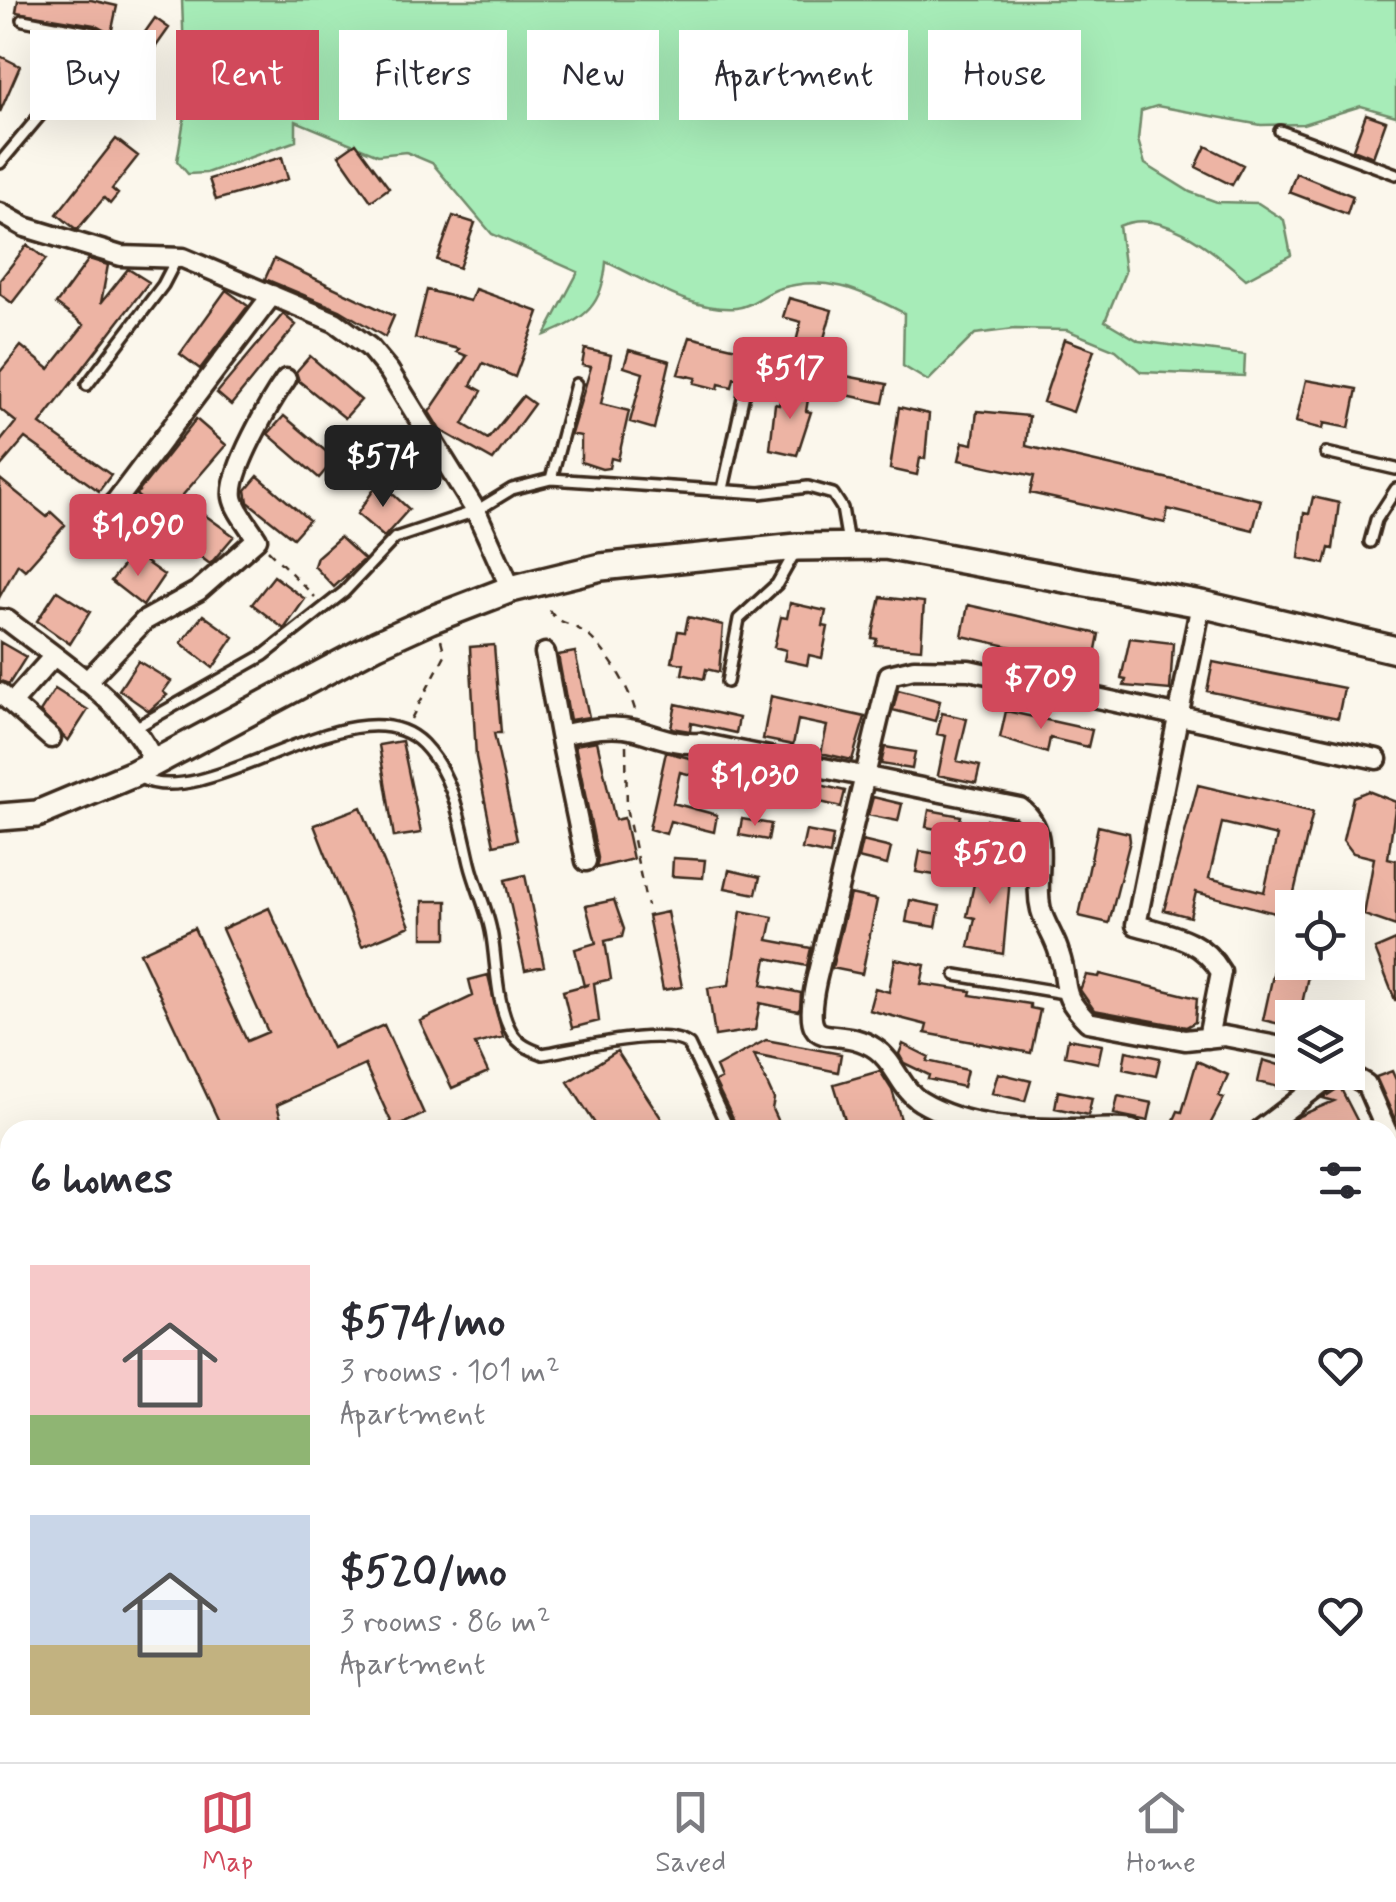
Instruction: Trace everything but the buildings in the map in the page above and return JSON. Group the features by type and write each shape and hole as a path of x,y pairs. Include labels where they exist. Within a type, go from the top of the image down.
{"main road":[{"path":"0,837 36,814 144,768 377,644 430,620 512,589 601,567 797,546 885,546 1001,564 1201,604 1396,650"},
{"path":"0,816 36,814"}],"street":[{"path":"0,213 25,228 120,256 177,258 335,322 368,347 390,371 476,512 512,589"},
{"path":"96,511 105,512 117,500 272,294"},
{"path":"86,682 144,621 198,591 257,539 233,502 232,492 251,444 286,379"},
{"path":"1201,604 1136,925 1189,939 1209,952 1221,972 1208,1038"},
{"path":"0,619 7,620 86,682 135,728 144,768"},
{"path":"544,653 586,862"},
{"path":"51,738 6,698 53,657"},
{"path":"972,1120 915,1098 874,1047 820,1033 811,1026 808,1016 889,675 914,669 969,670 1378,758"},
{"path":"560,735 600,727 631,729 662,740 700,742 1020,808 1032,817 1041,842 1040,908 1061,956 1064,993 1088,1022 1185,1040 1224,1036 1275,1046"},
{"path":"1365,1083 1382,1120"},
{"path":"1273,1120 1312,1090"}],"lane":[{"path":"0,163 77,72 95,39 92,34 23,20"},
{"path":"1280,132 1396,174"},
{"path":"87,385 163,284 177,258"},
{"path":"724,489 750,366"},
{"path":"551,479 576,384"},
{"path":"1326,453 1396,469"},
{"path":"135,728 264,655 344,592 396,538 476,512 512,489 551,479 760,493 808,487 833,494 842,508 849,546"},
{"path":"1370,542 1376,520 1396,489"},
{"path":"727,682 739,619 777,584 797,546"},
{"path":"144,768 177,786 347,730 406,730 426,746 460,809 470,864 484,898 505,1014 513,1035 526,1048 542,1054 658,1036 680,1037 689,1045 723,1120"},
{"path":"956,975 1064,993"}],"path":[{"path":"257,539 324,605"},
{"path":"406,730 445,654 430,620"}],"green space":[{"path":"182,0 1396,0 1396,116 1361,106 1303,124 1261,125 1157,106 1141,111 1138,140 1145,164 1190,192 1217,202 1258,203 1284,220 1291,255 1246,279 1203,245 1170,227 1136,221 1119,226 1125,272 1105,321 1139,341 1245,355 1244,376 1141,372 1116,350 1067,330 1014,329 975,334 928,381 903,366 904,313 859,292 828,284 796,285 778,289 742,307 718,308 685,300 606,262 601,289 589,309 545,335 578,272 492,234 432,163 406,152 378,155 296,121 296,141 206,173 188,174 177,161 184,120 319,120 319,30 183,30"}]}
